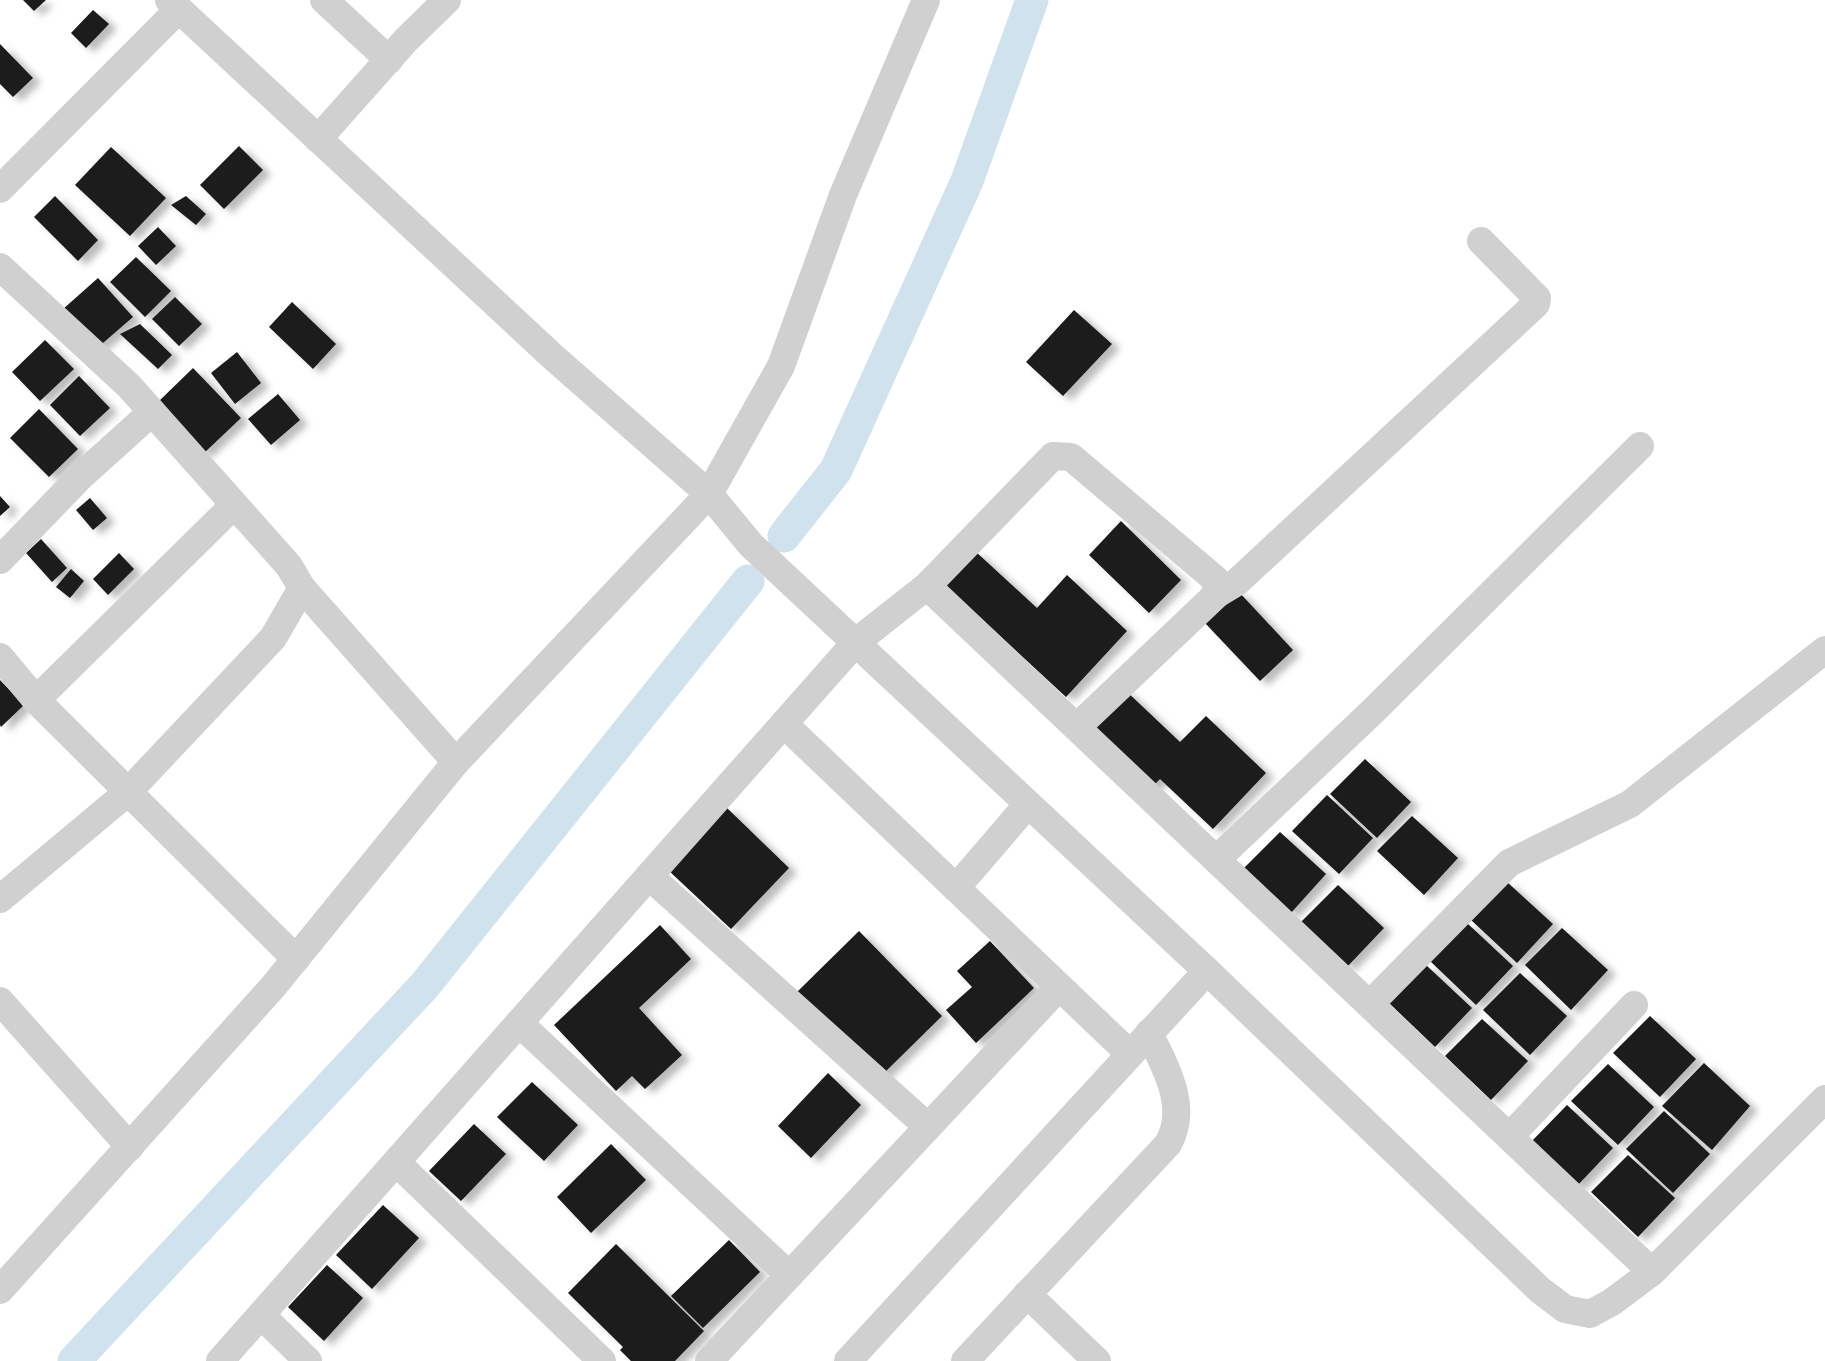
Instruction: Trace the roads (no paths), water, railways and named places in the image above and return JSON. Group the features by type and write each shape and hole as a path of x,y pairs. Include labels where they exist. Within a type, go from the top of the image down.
{"street":[{"path":"324,0 389,60"},
{"path":"318,139 447,0"},
{"path":"0,1290 296,959 456,762 709,494 781,366 843,195 926,0"},
{"path":"0,188 174,5 552,356 709,494 751,545 1207,971 1540,1290 1565,1309 1590,1314 1612,1302 1653,1272 1825,1099"},
{"path":"1077,727 1217,594 1237,582 1536,304 1537,298 1481,241"},
{"path":"0,267 120,377 289,566 302,588 456,762"},
{"path":"0,560 81,476 152,412"},
{"path":"1217,858 1372,712 1640,446"},
{"path":"220,1361 856,642 927,586 1053,456 1071,457 1091,473 1215,579 1217,594"},
{"path":"36,700 234,505"},
{"path":"927,586 1653,1272"},
{"path":"0,899 128,792 273,638 302,588"},
{"path":"1371,1003 1509,863 1630,804 1825,650"},
{"path":"0,657 36,700 296,959"},
{"path":"783,724 1130,1054"},
{"path":"956,888 1028,804"},
{"path":"649,876 928,1127"},
{"path":"848,1361 1207,971"},
{"path":"709,1361 1059,987"},
{"path":"0,1001 130,1146"},
{"path":"1510,1136 1634,1005"},
{"path":"519,1023 789,1276"},
{"path":"965,1361 1168,1144 1178,1127 1177,1105 1169,1074 1149,1034"},
{"path":"397,1163 602,1361"},
{"path":"1027,1294 1097,1361"},
{"path":"261,1315 308,1361"}],"waterway":[{"path":"784,536 836,470 967,181 1032,0"},
{"path":"74,1361 425,985 748,581"}]}
